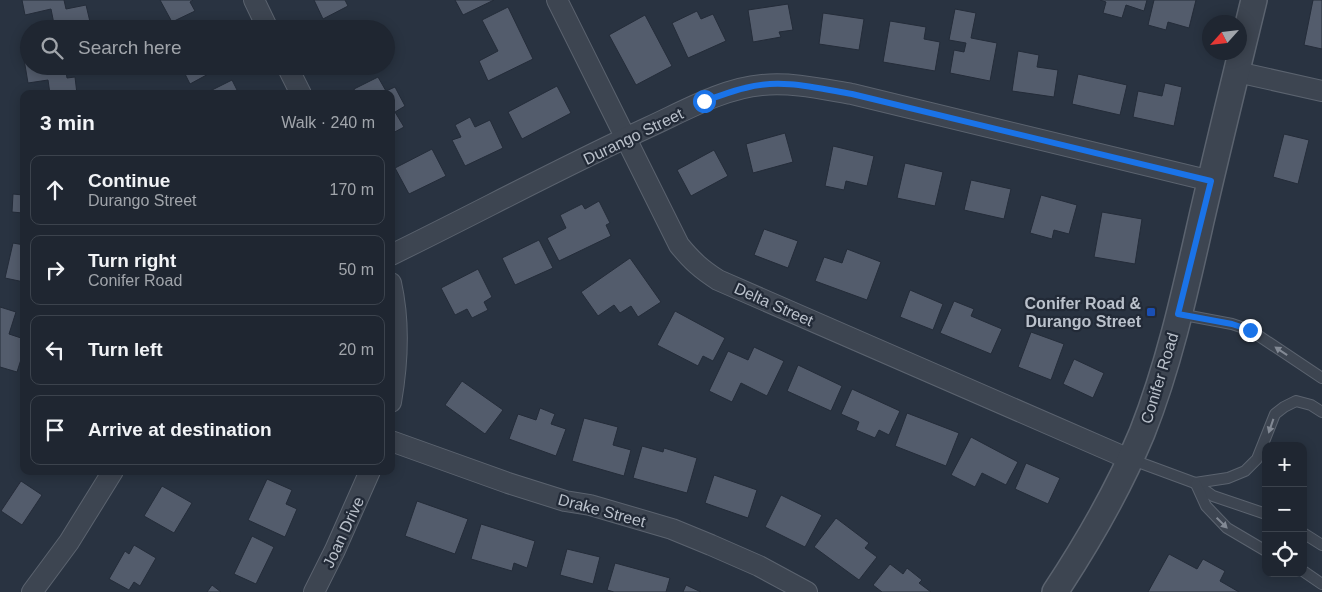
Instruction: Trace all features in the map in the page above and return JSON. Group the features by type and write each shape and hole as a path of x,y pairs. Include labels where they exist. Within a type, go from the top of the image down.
{"street":[{"path":"254,0 264,20"},
{"name":"Delta Street","path":"557,0 679,245 694,264 718,280 1129,459"},
{"name":"Conifer Road","path":"1055,592 1076,560 1119,482 1141,434 1154,399 1178,314 1254,0"},
{"path":"1237,72 1322,91"},
{"path":"292,75 299,90"},
{"name":"Durango Street","path":"395,254 704,101 746,87 762,85 792,85 852,94 1211,181"},
{"path":"395,305 397,316 395,372"},
{"name":"Drake Street","path":"395,442 508,483 565,501 590,505 672,529 759,566 807,592"},
{"path":"32,592 69,542 111,475"},
{"name":"Joan Drive","path":"314,592 368,475"}],"lane":[{"path":"1178,314 1232,324 1250,330 1322,378"},
{"path":"1195,483 1228,478 1245,471 1257,459 1275,414 1284,407 1296,402 1311,405 1322,412"},
{"path":"1129,459 1195,483 1213,496 1262,512"},
{"path":"1195,483 1206,506 1227,528 1262,549"},
{"path":"1307,536 1322,545"},
{"path":"1307,573 1322,584"}],"building":[{"path":"22,0 64,0 66,9 86,5 90,20 53,20 51,9 25,15"},
{"path":"160,0 193,0 190,2 195,11 176,20 171,20"},
{"path":"314,0 345,0 348,6 323,19"},
{"path":"455,0 494,0 463,15"},
{"path":"1100,0 1147,0 1144,11 1126,5 1122,18 1103,13 1106,2"},
{"path":"1154,0 1196,0 1189,28 1168,22 1166,30 1148,25"},
{"path":"1313,0 1322,0 1322,49 1304,45"},
{"path":"788,4 793,30 779,32 781,37 753,42 748,10"},
{"path":"508,7 533,59 488,81 479,61 498,51 482,20"},
{"path":"955,9 976,13 971,38 997,43 990,81 950,73 954,50 964,52 966,43 949,40"},
{"path":"697,11 701,19 713,14 726,41 688,58 672,23"},
{"path":"823,13 864,19 859,50 819,44"},
{"path":"645,15 672,66 636,85 609,35"},
{"path":"890,21 926,27 924,39 940,42 935,71 883,62"},
{"path":"1018,51 1039,55 1037,67 1058,70 1054,97 1012,91"},
{"path":"1078,74 1127,85 1120,115 1072,104"},
{"path":"27,75 66,75 67,78 75,77 77,90 49,90 48,80 28,83"},
{"path":"186,75 206,75 190,84"},
{"path":"378,77 385,90 354,90"},
{"path":"232,80 237,90 212,90"},
{"path":"1165,83 1182,87 1174,126 1133,117 1138,91 1162,96"},
{"path":"557,86 571,113 522,139 508,112"},
{"path":"395,87 405,106 395,112 395,90 388,90"},
{"path":"395,112 404,127 395,132"},
{"path":"470,117 475,127 490,120 503,148 465,166 452,140 461,137 455,125"},
{"path":"785,133 793,162 753,173 746,144"},
{"path":"1284,134 1309,140 1298,184 1273,177"},
{"path":"833,146 874,156 867,186 846,181 844,190 825,186"},
{"path":"432,149 446,176 409,194 395,168"},
{"path":"714,150 728,176 691,196 677,170"},
{"path":"905,163 943,172 935,206 897,198"},
{"path":"971,180 1011,189 1004,219 964,210"},
{"path":"13,194 20,195 20,213 12,212"},
{"path":"1041,195 1077,205 1069,234 1054,230 1052,239 1030,233"},
{"path":"599,201 610,223 606,225 611,236 559,261 547,238 566,228 560,215 582,204 585,209"},
{"path":"1102,212 1142,219 1135,264 1094,257"},
{"path":"764,229 798,241 788,268 754,255"},
{"path":"539,240 553,268 515,285 502,258"},
{"path":"13,243 20,244 20,281 5,278"},
{"path":"847,249 881,262 867,300 815,281 824,257 842,263"},
{"path":"630,258 661,302 638,317 631,306 620,313 614,305 598,316 581,292"},
{"path":"478,269 492,297 484,302 488,310 472,318 467,309 455,315 441,288"},
{"path":"910,290 943,304 933,330 900,317"},
{"path":"954,301 974,309 971,316 1002,329 991,354 940,333"},
{"path":"0,307 16,312 9,334 20,338 20,363 17,372 0,367"},
{"path":"675,311 725,338 713,361 703,356 698,366 657,345"},
{"path":"1031,332 1064,344 1051,380 1018,367"},
{"path":"754,347 784,361 767,396 741,383 732,402 709,391 728,351 748,360"},
{"path":"1074,359 1104,373 1093,398 1063,384"},
{"path":"798,365 842,386 831,411 787,391"},
{"path":"462,381 503,410 485,434 445,405"},
{"path":"852,389 900,411 889,435 879,430 875,438 856,430 859,422 841,414"},
{"path":"540,408 555,414 551,424 566,429 556,456 509,439 518,414 536,420"},
{"path":"907,413 959,433 946,466 895,446"},
{"path":"584,418 618,427 613,445 631,450 624,476 572,461"},
{"path":"971,437 1018,462 1006,485 982,473 975,487 951,475"},
{"path":"642,446 663,452 664,448 697,458 687,493 633,478"},
{"path":"1026,463 1060,478 1048,504 1015,489"},
{"path":"714,475 757,490 748,518 705,503"},
{"path":"267,479 292,490 286,504 297,509 285,537 248,520"},
{"path":"21,481 42,495 22,525 1,511"},
{"path":"162,486 192,503 174,533 144,516"},
{"path":"781,495 822,515 805,547 765,527"},
{"path":"417,501 468,519 455,554 405,536"},
{"path":"836,518 869,543 865,548 877,557 859,580 814,547"},
{"path":"481,524 535,541 527,568 514,563 512,571 471,559"},
{"path":"252,536 274,547 256,584 234,574"},
{"path":"134,545 156,558 140,586 134,582 129,590 109,579 125,551 129,554"},
{"path":"567,549 600,557 593,584 560,575"},
{"path":"1169,554 1197,569 1203,559 1225,571 1220,581 1239,592 1148,592"},
{"path":"615,563 670,578 666,592 614,592 607,590"},
{"path":"890,564 903,574 907,568 922,580 919,583 931,592 882,592 873,585"},
{"path":"212,585 221,592 207,592"},
{"path":"686,585 701,592 683,592"}],"place":[{"name":"Conifer Road & Durango Street","path":"1151,312"}],"route":[{"path":"704,101 746,87 782,84 802,86 852,94 1211,181 1178,314 1232,324 1250,330"}]}
